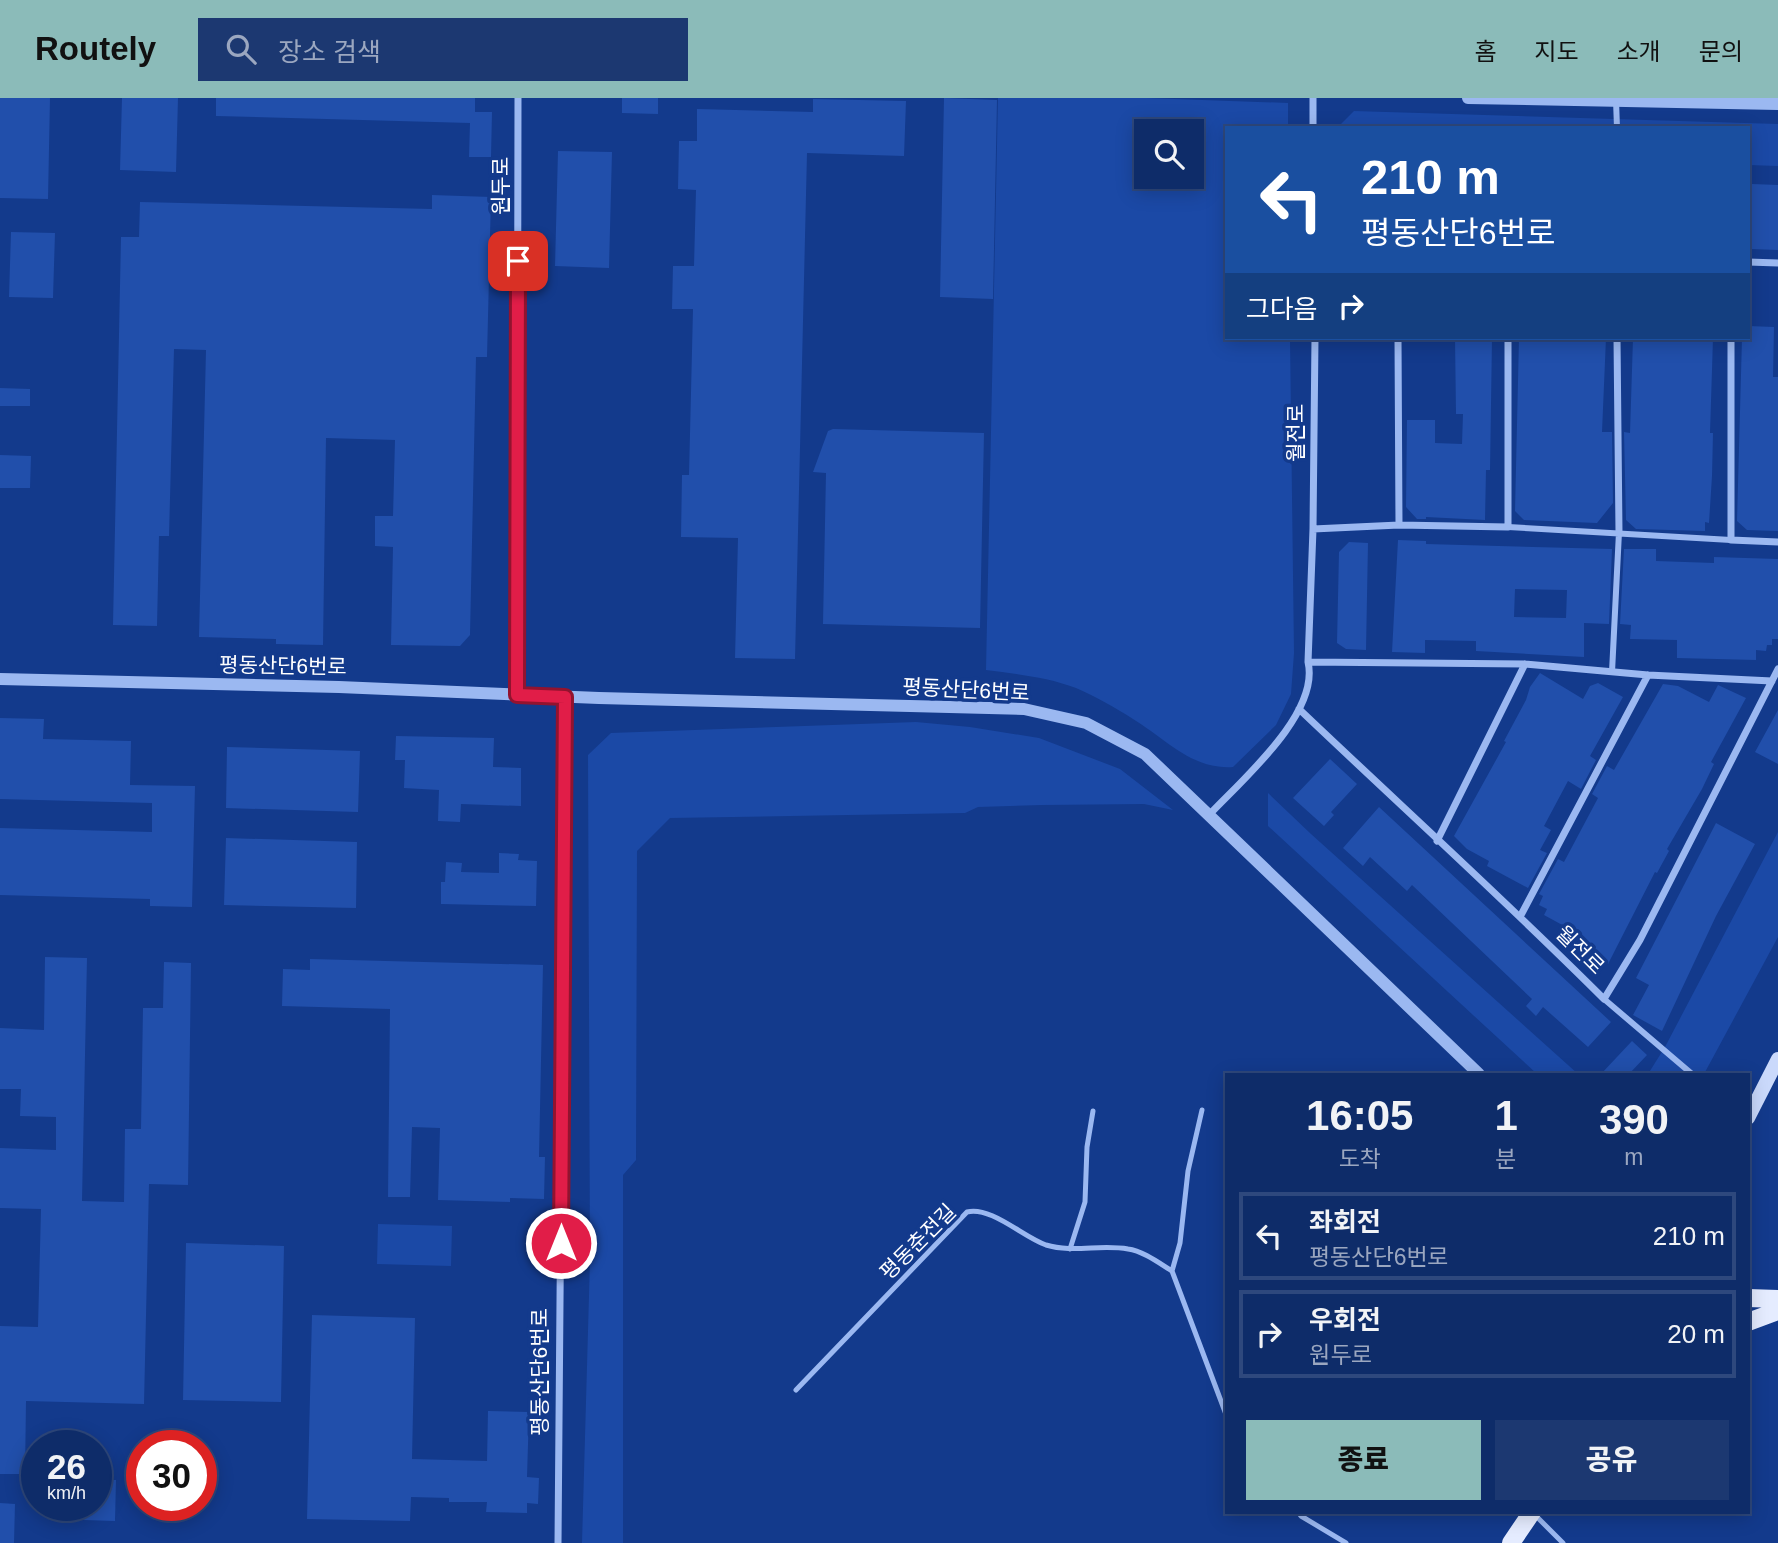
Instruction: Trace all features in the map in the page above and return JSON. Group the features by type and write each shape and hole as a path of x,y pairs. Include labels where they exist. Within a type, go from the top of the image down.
{"main road":[{"path":"1750,1114 1778,1059"},
{"path":"1750,1298 1778,1299"},
{"path":"1750,1321 1778,1311"},
{"path":"1511,1543 1531,1514"}],"street":[{"name":"원두로","path":"517,695 518,98"},
{"path":"1313,98 1313,126"},
{"path":"1468,98 1739,100 1778,104"},
{"path":"1616,100 1616,126"},
{"path":"1750,262 1778,263"},
{"name":"월전로","path":"1210,814 1292,726 1311,676 1308,662 1313,529 1315,340"},
{"path":"1398,340 1399,525"},
{"path":"1508,340 1508,527"},
{"path":"1612,672 1619,532 1617,340"},
{"path":"1731,340 1731,540"},
{"path":"1313,529 1399,525 1508,527 1778,542"},
{"path":"1308,662 1525,664 1648,675 1772,681"},
{"path":"1437,841 1525,664"},
{"name":"월전로","path":"1299,709 1437,841 1521,915 1604,999 1640,940 1778,669"},
{"path":"1521,915 1648,675"},
{"name":"평동산단6번로","path":"0,679 1024,709 1086,723 1144,754 1210,814 1478,1073"},
{"name":"평동산단6번로","path":"558,1543 565,697"},
{"path":"1604,999 1691,1073"}],"lane":[{"path":"1202,1110 1188,1171 1180,1243 1172,1271 1225,1413"},
{"path":"1070,1249 1086,1202 1087,1147 1093,1111"},
{"name":"평동춘전길","path":"796,1390 967,1212 975,1210 1001,1220 1044,1244 1070,1249 1129,1249 1172,1271"},
{"path":"1301,1514 1346,1543"},
{"path":"1534,1514 1563,1543"}],"shaded area":[{"path":"998,98 1147,98 1288,103 1288,126 1225,126 1225,340 1290,340 1294,653 1291,694 1276,725 1233,767 1218,767 1180,752 1098,698 1065,684 986,670"},
{"path":"1354,111 1778,124 1778,166 1750,165 1750,126 1339,126"},
{"path":"916,722 1039,738 1120,769 1173,810 1144,804 1042,805 978,807 965,813 670,818 637,851 636,1160 623,1175 623,1543 582,1543 590,1260 588,755 611,733"},
{"path":"1268,793 1577,1073 1536,1073 1268,826"},
{"path":"1778,832 1778,937 1705,1073 1649,1073 1665,1047"},
{"path":"378,1224 452,1226 451,1266 377,1264"}],"building":[{"path":"0,98 50,98 48,199 0,198"},
{"path":"122,98 178,98 176,172 120,170"},
{"path":"216,98 475,98 475,112 492,112 491,157 469,157 470,123 216,116"},
{"path":"622,98 658,98 658,114 622,113"},
{"path":"944,98 997,100 993,299 940,297"},
{"path":"813,99 906,101 904,156 807,153 795,659 735,658 738,538 681,537 682,475 689,475 693,309 672,309 673,266 694,266 696,190 678,189 679,141 697,141 697,109 813,112"},
{"path":"558,151 612,152 609,268 555,266"},
{"path":"1752,184 1778,185 1778,250 1750,249"},
{"path":"432,195 491,197 487,357 476,357 470,635 460,646 391,645 393,547 375,546 375,516 393,516 395,440 326,438 323,645 276,644 276,639 199,637 206,350 174,349 169,536 159,536 157,626 113,625 121,237 139,237 140,202 432,209"},
{"path":"11,232 55,233 53,298 9,297"},
{"path":"1750,326 1774,327 1773,377 1778,377 1778,531 1747,530 1737,521 1742,340 1750,340"},
{"path":"1455,340 1492,340 1490,470 1486,470 1485,520 1426,517 1417,519 1406,507 1407,420 1435,420 1435,443 1462,444 1463,414 1456,414"},
{"path":"1519,340 1606,340 1602,432 1612,432 1613,503 1597,523 1524,520 1515,511"},
{"path":"1633,340 1713,340 1710,433 1713,433 1712,476 1709,523 1705,522 1705,531 1636,529 1626,520 1624,432 1630,433"},
{"path":"0,388 30,389 30,406 0,406"},
{"path":"828,431 984,433 980,628 823,624 826,473 813,472"},
{"path":"0,455 31,456 30,488 0,488"},
{"path":"1398,540 1426,541 1426,544 1612,549 1609,624 1584,623 1584,657 1476,651 1476,641 1425,640 1425,653 1392,652","holes":["1515,589 1567,590 1566,618 1514,617"]},
{"path":"1349,542 1368,543 1366,650 1346,649 1337,643 1339,552"},
{"path":"1624,549 1656,549 1656,561 1714,563 1714,557 1778,559 1778,639 1772,639 1772,645 1767,645 1766,651 1756,650 1756,660 1677,658 1677,640 1630,639 1631,625 1620,624"},
{"path":"1540,673 1583,699 1590,686 1598,683 1623,697 1590,756 1596,760 1581,789 1568,781 1544,826 1551,830 1540,850 1547,853 1528,888 1487,866 1489,861 1467,849 1454,836 1506,742 1504,741 1530,687"},
{"path":"1663,684 1678,686 1709,702 1718,685 1746,698 1711,762 1714,764 1702,789 1667,849 1669,851 1657,873 1655,872 1608,964 1603,961 1601,966 1593,965 1571,945 1577,933 1544,915 1547,909 1539,905 1543,896 1539,894 1558,859 1564,862 1598,798 1592,794 1607,766 1614,770"},
{"path":"1778,710 1778,764 1755,752"},
{"path":"0,718 44,719 43,739 131,741 130,785 195,786 192,907 150,906 150,899 0,895 0,828 152,832 152,803 0,799"},
{"path":"396,736 494,738 493,767 521,768 521,806 461,804 460,822 438,821 439,790 404,788 405,760 395,760"},
{"path":"227,747 360,751 358,812 226,808"},
{"path":"1330,759 1357,784 1331,812 1334,815 1324,826 1293,798"},
{"path":"1379,807 1611,1022 1588,1047 1543,1007 1536,1016 1526,1006 1532,999 1412,885 1407,891 1370,857 1363,866 1343,848"},
{"path":"1716,823 1755,844 1716,916 1662,1031 1633,1015 1649,985 1636,978"},
{"path":"226,838 357,842 356,908 224,905"},
{"path":"499,853 519,854 518,860 537,861 536,906 441,904 441,882 445,882 446,862 462,863 461,872 499,873"},
{"path":"45,957 87,958 82,1201 124,1202 125,1129 141,1129 143,1008 163,1008 164,962 191,963 188,1185 149,1184 144,1404 26,1401 26,1430 21,1430 21,1474 0,1474 0,1326 38,1327 41,1209 0,1208 0,1148 56,1150 56,1117 20,1116 21,1089 0,1089 0,1028 44,1030"},
{"path":"310,959 543,965 539,1157 545,1157 544,1199 510,1198 510,1202 438,1200 440,1128 412,1127 410,1197 388,1197 390,1009 282,1006 283,969 310,970"},
{"path":"1632,1041 1647,1055 1630,1073 1602,1073"},
{"path":"186,1243 284,1246 281,1402 183,1400"},
{"path":"312,1315 415,1318 412,1459 487,1461 488,1411 529,1412 527,1477 539,1478 538,1504 527,1503 527,1513 486,1512 487,1502 449,1502 449,1498 411,1497 410,1521 307,1519"},
{"path":"112,1480 116,1480 115,1521 112,1521"},
{"path":"0,1503 15,1504 14,1543 0,1543"}],"route":[{"path":"518,261 517,695 565,697 561,1243"}]}
